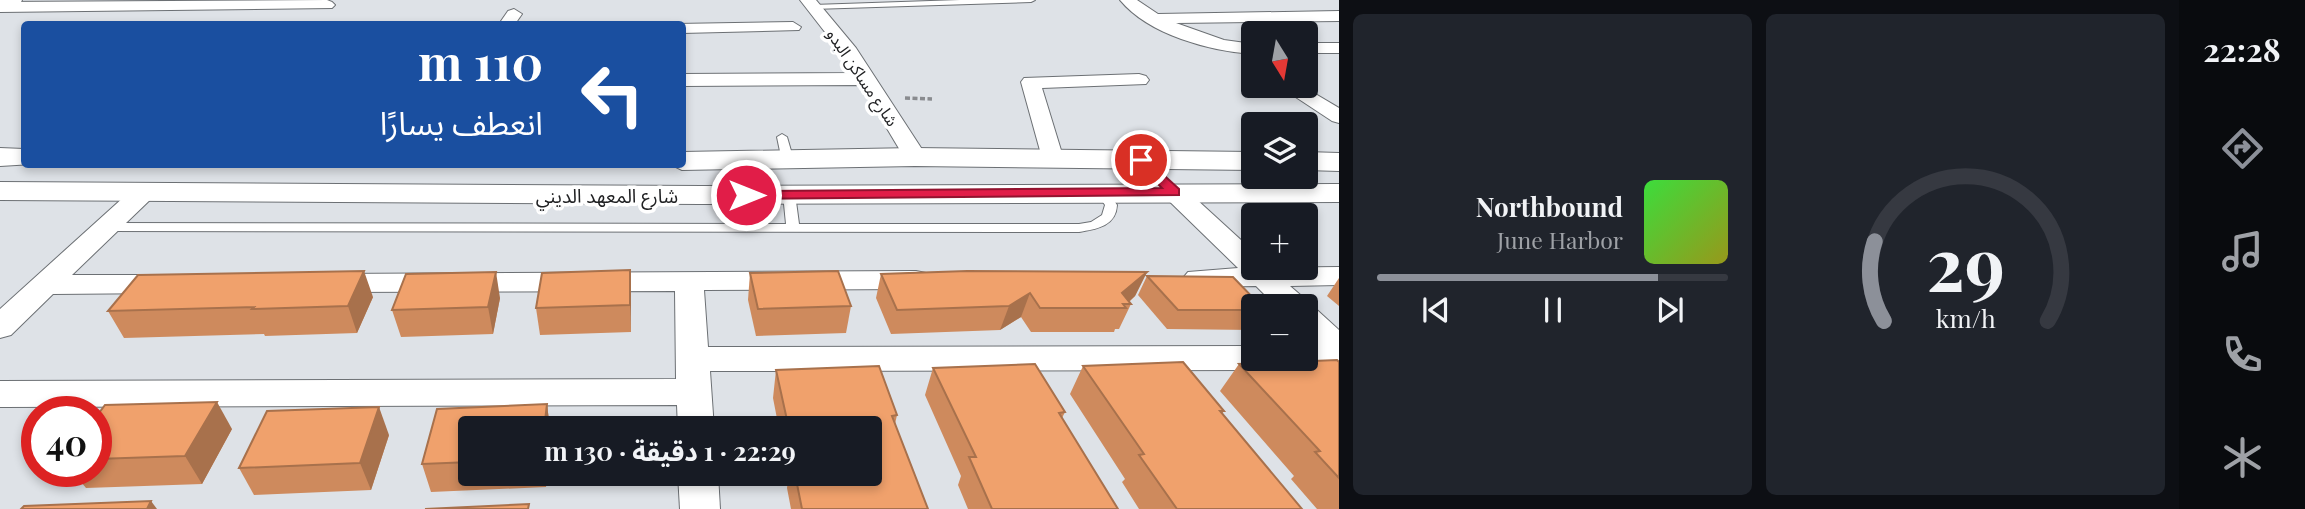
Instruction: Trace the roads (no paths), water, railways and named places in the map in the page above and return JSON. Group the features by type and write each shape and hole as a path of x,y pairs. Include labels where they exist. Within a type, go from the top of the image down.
{"street":[{"path":"0,7 13,0"},
{"path":"1128,0 1158,19 1205,42 1241,48"},
{"path":"1194,0 1241,24"},
{"path":"1267,0 1339,33"},
{"path":"0,7 138,3 330,3"},
{"path":"314,21 330,3"},
{"name":"شارع مساكن البدو","path":"811,3 850,52 915,157"},
{"path":"1158,19 1339,16"},
{"path":"686,28 793,27"},
{"path":"1229,47 1241,55"},
{"path":"1318,48 1339,48"},
{"path":"686,80 867,79"},
{"path":"1052,160 1031,82 1139,80"},
{"path":"1308,98 1339,117"},
{"path":"702,195 691,161 785,149 915,157 1241,161"},
{"path":"0,157 21,158"},
{"path":"1141,160 1241,256"},
{"path":"1318,161 1339,162"},
{"name":"شارع المعهد الديني","path":"0,191 702,195 1339,193"},
{"path":"0,327 144,192"},
{"path":"1168,278 1241,272"},
{"path":"1318,275 1339,276"},
{"path":"297,283 949,280"},
{"path":"1267,280 1281,294"},
{"path":"689,281 696,416"},
{"path":"45,285 199,284"},
{"path":"1318,329 1339,349"},
{"path":"1318,358 1339,357"},
{"path":"0,394 1241,358"},
{"path":"699,486 700,509"}],"lane":[{"path":"811,3 1031,0"},
{"path":"107,227 1079,228 1102,223 1108,218 1111,205 1102,192"},
{"path":"789,194 793,226"}]}
